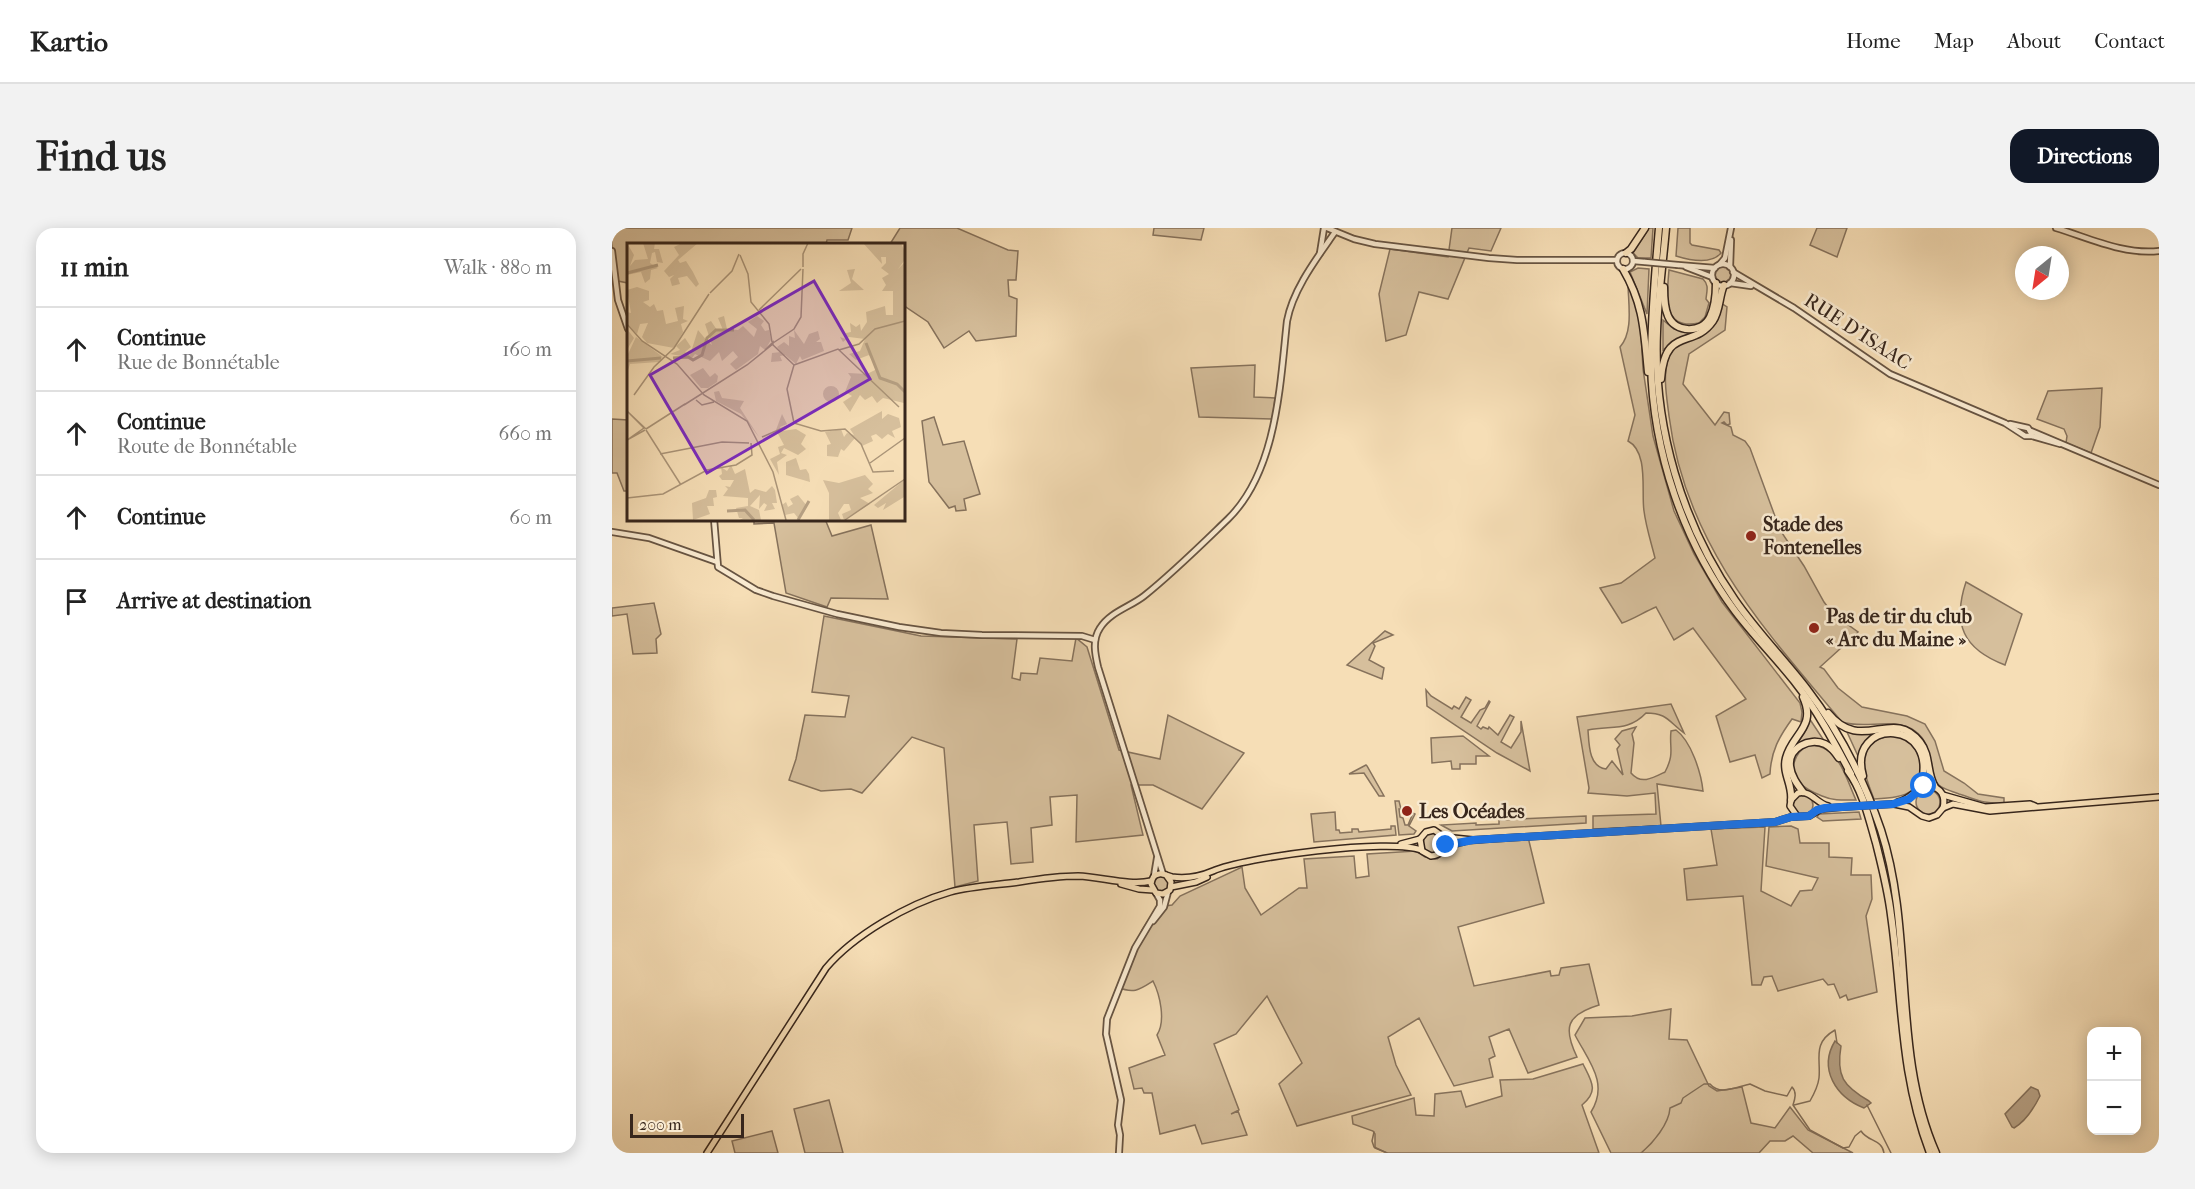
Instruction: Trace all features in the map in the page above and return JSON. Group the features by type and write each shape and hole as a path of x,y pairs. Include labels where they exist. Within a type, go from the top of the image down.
{"highway":[{"path":"1626,253 1646,228"},
{"path":"1659,228 1652,319 1659,437 1666,466 1680,509 1700,555 1736,613 1795,682 1831,736 1859,792 1872,830 1887,889 1906,1065 1920,1126 1930,1153"},
{"path":"1657,397 1656,334 1666,228"},
{"path":"1663,268 1664,304 1667,316 1683,329 1695,329 1707,322 1711,314 1714,280"},
{"path":"1623,269 1638,300 1643,319 1648,376 1657,397 1674,470 1700,539 1736,601 1808,691 1844,729 1865,732 1894,728 1906,730 1914,736 1926,754 1930,780 1935,787"},
{"path":"1657,397 1666,354 1677,343 1703,330 1713,321 1727,284"},
{"path":"1791,803 1792,788 1785,762 1788,752 1807,719 1805,702 1795,682"},
{"path":"1808,691 1841,741 1870,800"},
{"path":"1920,788 1924,765 1918,748 1912,741 1901,734 1884,733 1870,741 1860,759 1861,769 1886,846 1895,895 1911,1065 1923,1115 1936,1153"},
{"path":"1803,792 1792,775 1790,761 1795,751 1806,743 1818,742 1826,745 1851,774"}],"main road":[{"path":"1444,849 1452,844 1473,840 1771,822 1797,816 1804,818 1825,808 1893,804 1914,795 1924,786 1935,787 1943,795 1985,807 2030,804 2035,806"},
{"path":"1771,822 1784,816 1798,793 1809,793 1825,805 1842,807"},
{"path":"1914,795 1914,810"},
{"path":"1893,804 1914,810 1929,818 1937,815 1943,807 1943,795"},
{"path":"1943,807 1957,804 1990,811 2159,797"},
{"path":"1813,813 1815,799"},
{"path":"1791,803 1797,816"},
{"path":"706,1153 815,983 833,960 864,934 926,901 951,892 1066,876 1093,877 1132,883 1165,875 1195,877 1243,862 1308,853 1394,846 1413,847 1434,856 1441,854 1446,843 1439,832 1432,830 1420,839 1394,846"},
{"path":"1444,837 1473,840"},
{"path":"1420,839 1421,850"},
{"path":"1093,877 1161,894 1243,862"},
{"path":"1165,875 1170,879 1169,889"},
{"path":"1152,879 1154,892"}],"street":[{"path":"1320,253 1326,228 1375,244 1489,258 1617,260"},
{"path":"2056,228 2118,248 2137,252 2159,251"},
{"path":"1714,280 1717,266 1725,258 1731,229"},
{"path":"1727,284 1733,278 1731,229"},
{"path":"1165,875 1098,667 1095,640 1103,623 1141,599 1156,586 1230,517 1248,494 1274,424 1287,321 1292,304 1335,231"},
{"path":"612,251 618,300 627,326"},
{"path":"1626,253 1632,261 1628,268 1623,269 1619,267 1617,260 1621,254 1626,253"},
{"path":"1632,261 1678,265"},
{"name":"RUE D'ISAAC","path":"1678,265 1717,266 1732,270 1791,306 1890,374 2024,431 2028,428 2030,433 2159,485"},
{"name":"RUE D'ISAAC","path":"1678,265 1727,284 1743,284 1762,290"},
{"path":"714,520 717,565"},
{"path":"612,532 650,538 717,565 756,590 837,614 941,633 1082,636 1095,640"},
{"path":"1152,879 1157,855"},
{"path":"1148,926 1162,909 1169,889"},
{"path":"1119,1153 1118,1125 1121,1100 1106,1027 1131,956 1160,906 1160,900 1154,892"}],"shaded area":[{"path":"612,228 852,228 848,240 827,240 826,243 627,243 627,283 618,281 616,272 612,271"},
{"path":"900,228 957,228 1008,250 1018,251 1016,280 1008,280 1009,296 1017,299 1016,336 976,341 969,331 944,348 928,322 904,306 904,243 891,243"},
{"path":"1154,228 1204,228 1201,240 1153,235"},
{"path":"1452,228 1501,228 1491,251 1469,248 1448,299 1419,292 1406,335 1386,341 1379,294 1390,249 1448,257"},
{"path":"1649,228 1653,228 1651,258 1638,258 1633,253"},
{"path":"1678,228 1690,228 1692,245 1719,250 1721,253 1717,257 1706,260 1676,256"},
{"path":"1817,228 1847,228 1837,257 1810,245"},
{"path":"1723,266 1731,274 1723,282 1715,274"},
{"path":"1638,268 1649,269 1647,314 1630,272"},
{"path":"1669,270 1703,279 1706,283 1706,299 1709,303 1705,317 1699,323 1687,324 1672,316 1668,299"},
{"path":"1628,283 1640,316 1643,369 1653,436 1674,511 1694,554 1722,602 1800,703 1801,722 1792,719 1787,726 1774,751 1770,774 1762,778 1755,755 1730,762 1716,716 1746,699 1693,628 1674,640 1656,607 1622,623 1600,588 1621,583 1655,558 1644,511 1642,463 1635,446 1628,441 1635,415 1620,347 1629,325"},
{"name":"Stade des Fontenelles","path":"1721,303 1727,307 1725,330 1689,354 1683,384 1715,425 1724,412 1729,413 1730,424 1722,423 1731,427 1733,435 1745,441 1750,448 1780,530 1833,614 1858,632 1855,636 1861,643 1858,646 1851,639 1820,667 1838,688 1862,707 1907,716 1925,724 1935,741 1944,771 1978,794 2004,798 2004,803 1980,801 1941,787 1933,777 1924,740 1907,727 1898,724 1860,725 1842,722 1757,617 1710,544 1692,504 1678,462 1669,416 1665,378 1667,363 1673,351 1683,342 1700,335 1709,328"},
{"path":"1663,320 1674,329 1689,333 1663,350"},
{"path":"1255,365 1254,397 1275,398 1273,419 1199,417 1191,368"},
{"path":"2102,388 2100,427 2091,453 2066,443 2067,436 2064,429 2037,419 2048,391"},
{"path":"934,417 943,445 964,441 980,494 964,499 966,510 956,511 955,506 949,508 929,482 922,421"},
{"path":"612,419 627,420 627,491 624,491 617,473 612,473"},
{"path":"754,520 825,520 832,536 871,525 888,599 831,598 827,607 786,593 774,523 754,524"},
{"path":"1966,582 2022,614 2005,665 1979,651 1964,633 1960,610"},
{"path":"654,603 661,634 656,639 657,653 633,654 627,614 612,616 612,608"},
{"path":"824,616 921,636 1017,639 1012,678 1020,680 1021,673 1037,674 1040,658 1072,661 1076,638 1087,647 1119,750 1160,759 1168,715 1244,753 1202,809 1153,785 1131,785 1143,835 1076,842 1077,795 1050,797 1052,825 1031,828 1033,862 1011,864 1007,822 974,825 978,881 955,887 944,748 912,737 862,793 851,789 821,791 789,780 805,715 845,717 849,696 812,692"},
{"path":"1385,631 1393,635 1373,643 1375,646 1369,660 1384,668 1382,679 1347,665"},
{"path":"1426,690 1431,696 1452,709 1454,706 1459,709 1466,697 1471,700 1461,717 1471,723 1489,701 1477,726 1481,729 1489,727 1498,735 1510,715 1514,717 1501,742 1511,748 1521,732 1521,721 1530,771 1497,753 1427,706"},
{"path":"1671,704 1684,733 1663,716 1653,713 1646,713 1633,723 1619,727 1588,730 1593,760 1606,769 1612,761 1623,775 1617,749 1620,745 1615,739 1622,731 1636,727 1632,734 1634,743 1631,773 1643,780 1652,778 1665,772 1671,755 1671,731 1676,730 1686,742 1694,758 1703,791 1657,784 1661,826 1593,829 1593,816 1656,814 1655,793 1627,796 1588,793 1577,717"},
{"path":"1809,718 1825,742 1819,740 1793,750 1806,730"},
{"path":"1847,732 1859,734 1874,732 1875,734 1866,741 1858,756"},
{"path":"1893,735 1910,741 1920,754 1919,778 1911,791 1905,794 1874,799 1864,768 1866,751 1871,744"},
{"path":"1463,736 1489,756 1476,756 1476,764 1460,764 1460,769 1452,769 1451,761 1432,763 1431,738"},
{"path":"1809,745 1819,746 1834,756 1856,800 1826,798 1801,784 1794,774 1794,763 1799,752"},
{"path":"1366,765 1384,796 1379,796 1364,773 1349,774"},
{"path":"1928,790 1937,793 1940,802 1937,811 1928,814 1919,811 1916,802 1919,793"},
{"path":"1803,795 1810,798 1813,805 1810,812 1803,815 1796,812 1793,805 1796,798"},
{"path":"1395,801 1399,801 1400,817 1403,818 1405,825 1408,825 1413,813 1415,814 1409,826 1416,831 1414,834 1399,835"},
{"path":"1335,812 1336,830 1340,833 1352,832 1352,829 1358,829 1359,832 1391,829 1391,826 1395,826 1396,835 1314,842 1311,814"},
{"path":"1859,812 1861,819 1823,821 1817,817 1819,814"},
{"path":"1586,816 1586,823 1452,831 1441,825 1499,824 1499,820"},
{"path":"1791,826 1798,829 1800,843 1829,843 1829,857 1852,858 1851,875 1871,875 1872,899 1866,916 1877,992 1848,1000 1846,995 1840,998 1834,984 1828,985 1823,979 1778,991 1772,976 1764,977 1761,985 1752,985 1743,896 1687,900 1684,869 1717,865 1711,829 1765,827 1761,891 1791,906 1800,891 1812,890 1818,878 1766,866 1769,827"},
{"path":"1429,833 1437,833 1443,839 1443,847 1437,853 1429,853 1423,847 1423,839"},
{"path":"1528,837 1544,903 1458,927 1474,986 1550,971 1551,976 1559,975 1561,968 1589,964 1599,1005 1580,1013 1570,1024 1570,1038 1577,1057 1528,1073 1509,1029 1489,1037 1495,1056 1489,1059 1493,1077 1454,1086 1419,1018 1388,1037 1396,1065 1411,1095 1297,1126 1279,1084 1302,1063 1267,996 1236,1034 1214,1044 1239,1110 1231,1114 1238,1111 1247,1135 1202,1144 1195,1125 1160,1134 1152,1093 1144,1093 1142,1088 1134,1089 1129,1068 1165,1055 1157,1035 1162,1015 1158,993 1153,981 1136,990 1117,987 1142,930 1157,907 1172,905 1180,896 1242,867 1245,888 1261,915 1299,888 1307,888 1304,859 1354,856 1356,878 1369,876 1367,854 1416,851 1425,857 1437,859 1454,846"},
{"path":"1157,876 1163,876 1169,881 1168,889 1161,893 1154,889 1153,880"},
{"path":"1671,1009 1669,1039 1687,1040 1709,1086 1717,1091 1742,1087 1751,1123 1775,1128 1790,1107 1808,1130 1853,1153 1813,1153 1793,1136 1785,1141 1770,1141 1759,1153 1611,1153 1591,1112 1596,1101 1598,1082 1575,1035 1585,1018 1632,1016"},
{"path":"1835,1041 1841,1046 1840,1065 1843,1079 1847,1085 1871,1103 1864,1108 1845,1097 1829,1072 1830,1051"},
{"path":"1583,1064 1591,1081 1592,1091 1582,1105 1599,1153 1387,1153 1375,1148 1373,1131 1353,1124 1352,1116 1414,1098 1416,1115 1434,1116 1435,1094 1461,1091 1466,1107 1502,1096 1500,1080 1533,1079"},
{"path":"2031,1087 2038,1090 2040,1096 2029,1114 2014,1128 2005,1114"},
{"path":"829,1100 843,1153 805,1153 794,1109"},
{"path":"772,1131 778,1153 735,1153 732,1141"}],"waterway":[{"path":"1794,1105 1810,1101 1817,1087 1819,1052 1823,1040 1835,1030 1837,1043"},
{"path":"1641,1153 1660,1133 1670,1108 1681,1103 1683,1098 1704,1084 1710,1084 1714,1088 1723,1090 1750,1084 1765,1091 1787,1096 1792,1087 1795,1093 1793,1105 1810,1130 1843,1148 1849,1147 1861,1131 1881,1145 1884,1153"},
{"path":"1867,1105 1891,1153"},
{"path":"1374,1132 1372,1141 1374,1147 1387,1153"}],"place":[{"name":"Stade des Fontenelles","path":"1751,536"},
{"name":"Pas de tir du club « Arc du Maine »","path":"1814,628"},
{"name":"Les Océades","path":"1407,811"}],"route":[{"path":"1446,845 1444,849 1452,844 1473,840 1775,822 1797,816 1804,818 1825,808 1893,804 1909,799 1924,786"}]}
